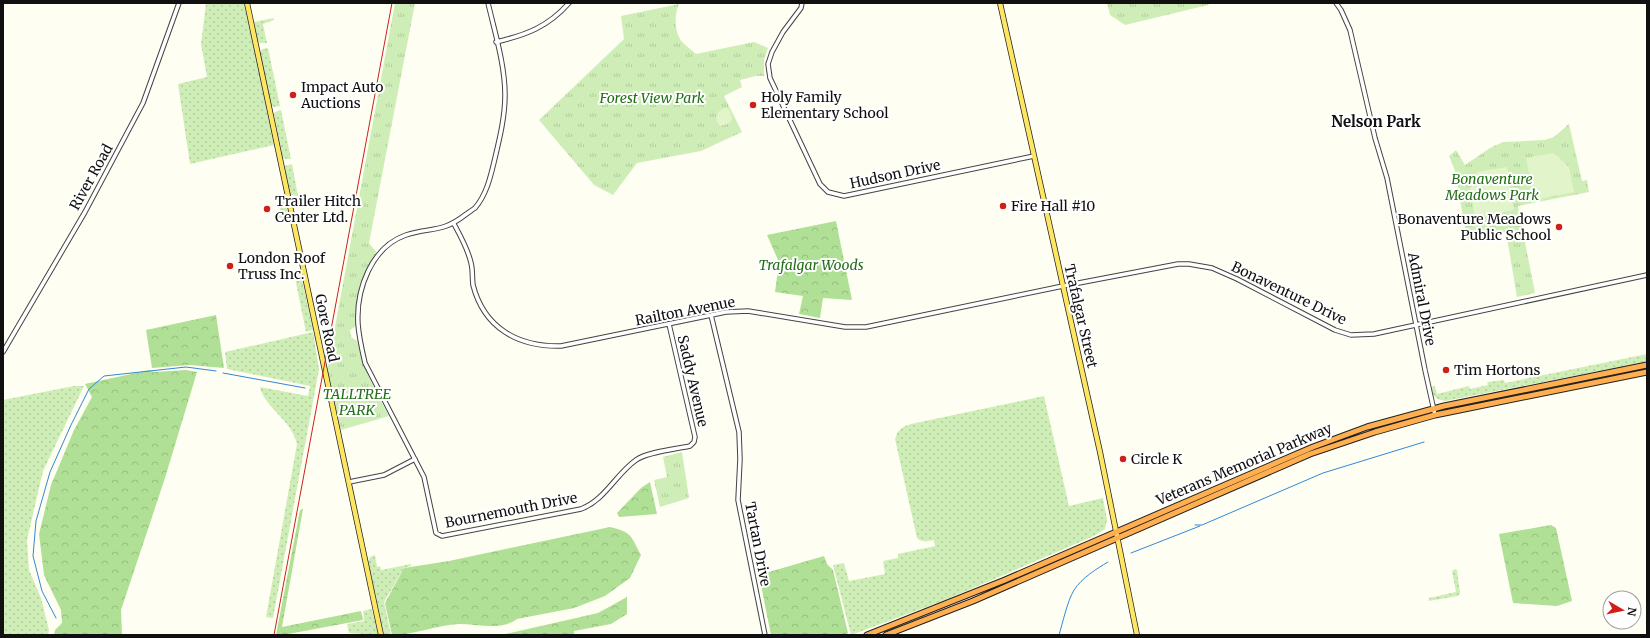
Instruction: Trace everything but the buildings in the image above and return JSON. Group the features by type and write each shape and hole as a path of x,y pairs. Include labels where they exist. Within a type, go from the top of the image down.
{"highway":[{"name":"Veterans Memorial Parkway","path":"867,635 1004,580 1313,447 1367,427 1434,408 1647,365"},
{"name":"Veterans Memorial Parkway","path":"886,635 973,601 1310,454 1375,432 1436,415 1647,372"}],"main road":[{"name":"Gore Road","path":"247,3 381,635"},
{"name":"Trafalgar Street","path":"1000,3 1100,452 1137,635"}],"street":[{"name":"River Road","path":"3,352 85,212 144,103 179,3"},
{"path":"349,482 384,475 415,459 365,363 360,344 358,323 359,302 366,276 372,262 392,242 407,235 441,229 454,224 475,208 486,190 501,129 505,95 503,73 488,3"},
{"path":"496,42 524,35 539,28 553,18 569,3"},
{"name":"Hudson Drive","path":"802,3 776,44 768,64 770,78 796,135 820,184 828,192 844,196 1034,156"},
{"name":"Admiral Drive","path":"1336,3 1341,10 1350,30 1358,58 1376,138 1387,178 1424,370 1436,415"},
{"name":"Railton Avenue","path":"454,224 466,245 471,264 473,284 483,309 490,319 512,337 538,345 561,346 726,312 748,311 845,327 866,327 1063,286"},
{"name":"Bonaventure Drive","path":"1063,286 1178,264 1201,265 1237,279 1335,330 1351,335 1374,334 1647,276"},
{"name":"Tartan Drive","path":"711,315 739,432 740,459 738,500 765,635"},
{"name":"Saddy Avenue","path":"669,324 695,437 694,442"},
{"name":"Bournemouth Drive","path":"415,459 424,476 436,533 442,536 585,508 597,500 638,458 690,446 694,442"}],"green space":[{"path":"206,3 244,3 274,145 190,164 178,84 207,77 201,44"},
{"name":"TALLTREE PARK","path":"395,3 415,3 369,243 377,253 363,278 358,297 356,326 350,330 351,337 357,341 370,380 389,416 341,430 327,370"},
{"path":"1107,3 1210,3 1208,5 1125,25 1110,15"},
{"name":"Forest View Park","path":"679,4 676,13 676,29 680,39 686,46 696,54 754,42 768,48 764,60 764,76 756,76 740,80 742,87 724,96 742,132 701,151 637,163 613,195 594,185 539,120 624,39 621,16"},
{"path":"273,18 274,20 263,24 267,43 260,43 258,41 254,22"},
{"path":"268,48 280,106 274,107 271,105 260,52 262,49"},
{"path":"725,108 729,109 732,118 730,123 720,126 716,116 719,111"},
{"path":"281,110 291,159 283,158 274,115 275,112"},
{"name":"Bonaventure Meadows Park","path":"1569,124 1582,181 1587,180 1589,192 1518,206 1535,293 1517,297 1506,232 1467,240 1455,171 1449,156 1456,150 1465,165 1490,148 1503,142 1544,140 1554,137"},
{"path":"1554,153 1569,167 1574,192 1534,200 1526,158"},
{"path":"292,164 298,196 290,195 285,166"},
{"path":"1507,167 1514,210 1475,217 1470,189 1477,172"},
{"path":"284,194 288,213 285,217 279,218 277,216 281,215 277,196"},
{"name":"Trafalgar Woods","path":"836,221 852,300 823,298 820,318 799,314 803,296 775,292 779,262 767,235"},
{"path":"296,270 300,270 313,330 306,332 294,273"},
{"path":"216,315 224,368 189,365 152,368 146,330"},
{"path":"313,332 319,369 273,618 266,617 297,444 289,427 267,401 262,394 260,387 308,396 310,386 227,369 225,352"},
{"path":"1647,354 1647,362 1445,401 1435,397 1431,387 1435,386 1437,394 1469,386 1470,389 1488,385 1487,382 1504,380 1505,383"},
{"path":"149,370 154,372 186,370 197,372 165,478 121,610 122,635 54,635 55,630 62,623 61,610 44,575 39,534 51,485 74,430 92,397 85,384"},
{"path":"74,386 84,386 43,471 27,540 29,570 41,598 49,630 48,635 3,635 3,400"},
{"path":"1044,396 1069,506 1103,498 1107,520 1105,529 1094,536 945,600 851,635 833,565 844,563 849,581 885,574 883,561 898,558 898,554 935,546 934,540 923,541 917,538 895,439 897,433 905,426 911,424"},
{"path":"682,452 689,498 660,507 654,480 667,477 663,457"},
{"path":"650,482 657,514 619,517 617,513 641,488"},
{"path":"303,509 282,627 361,611 363,620 276,635 300,510"},
{"path":"1551,525 1556,528 1572,601 1557,606 1513,603 1499,534"},
{"path":"610,527 627,533 641,555 630,578 605,596 574,608 517,619 504,625 489,626 459,624 400,635 392,635 385,603 404,568 449,561"},
{"path":"375,555 377,567 380,566 381,570 411,564 411,566 404,568 384,602 391,635 384,635 368,562 370,557"},
{"path":"824,556 827,564 833,570 848,633 844,635 771,635 759,575"},
{"path":"1455,569 1457,570 1460,593 1458,596 1429,601 1429,598 1456,592 1452,571"},
{"path":"627,597 627,614 611,624 574,631 574,635 501,635 598,613"},
{"path":"372,609 378,635 349,633 347,624 364,621 363,611"}],"waterway":[{"path":"56,618 42,591 33,556 36,521 50,472 89,389 104,376 186,367 216,371"},
{"path":"223,373 305,388"},
{"path":"1195,525 1202,525 1323,473 1424,442"},
{"path":"1131,553 1200,526"},
{"path":"1059,635 1067,606 1074,590 1085,578 1108,562"}],"railway":[{"path":"274,635 392,3"}],"place":[{"name":"Impact Auto Auctions","path":"293,95"},
{"name":"Holy Family Elementary School","path":"753,105"},
{"name":"Fire Hall #10","path":"1003,206"},
{"name":"Trailer Hitch Center Ltd.","path":"267,209"},
{"name":"Bonaventure Meadows Public School","path":"1559,227"},
{"name":"London Roof Truss Inc.","path":"230,266"},
{"name":"Tim Hortons","path":"1446,370"},
{"name":"Circle K","path":"1123,459"}],"district":[{"name":"Nelson Park","path":"1376,122"}]}
